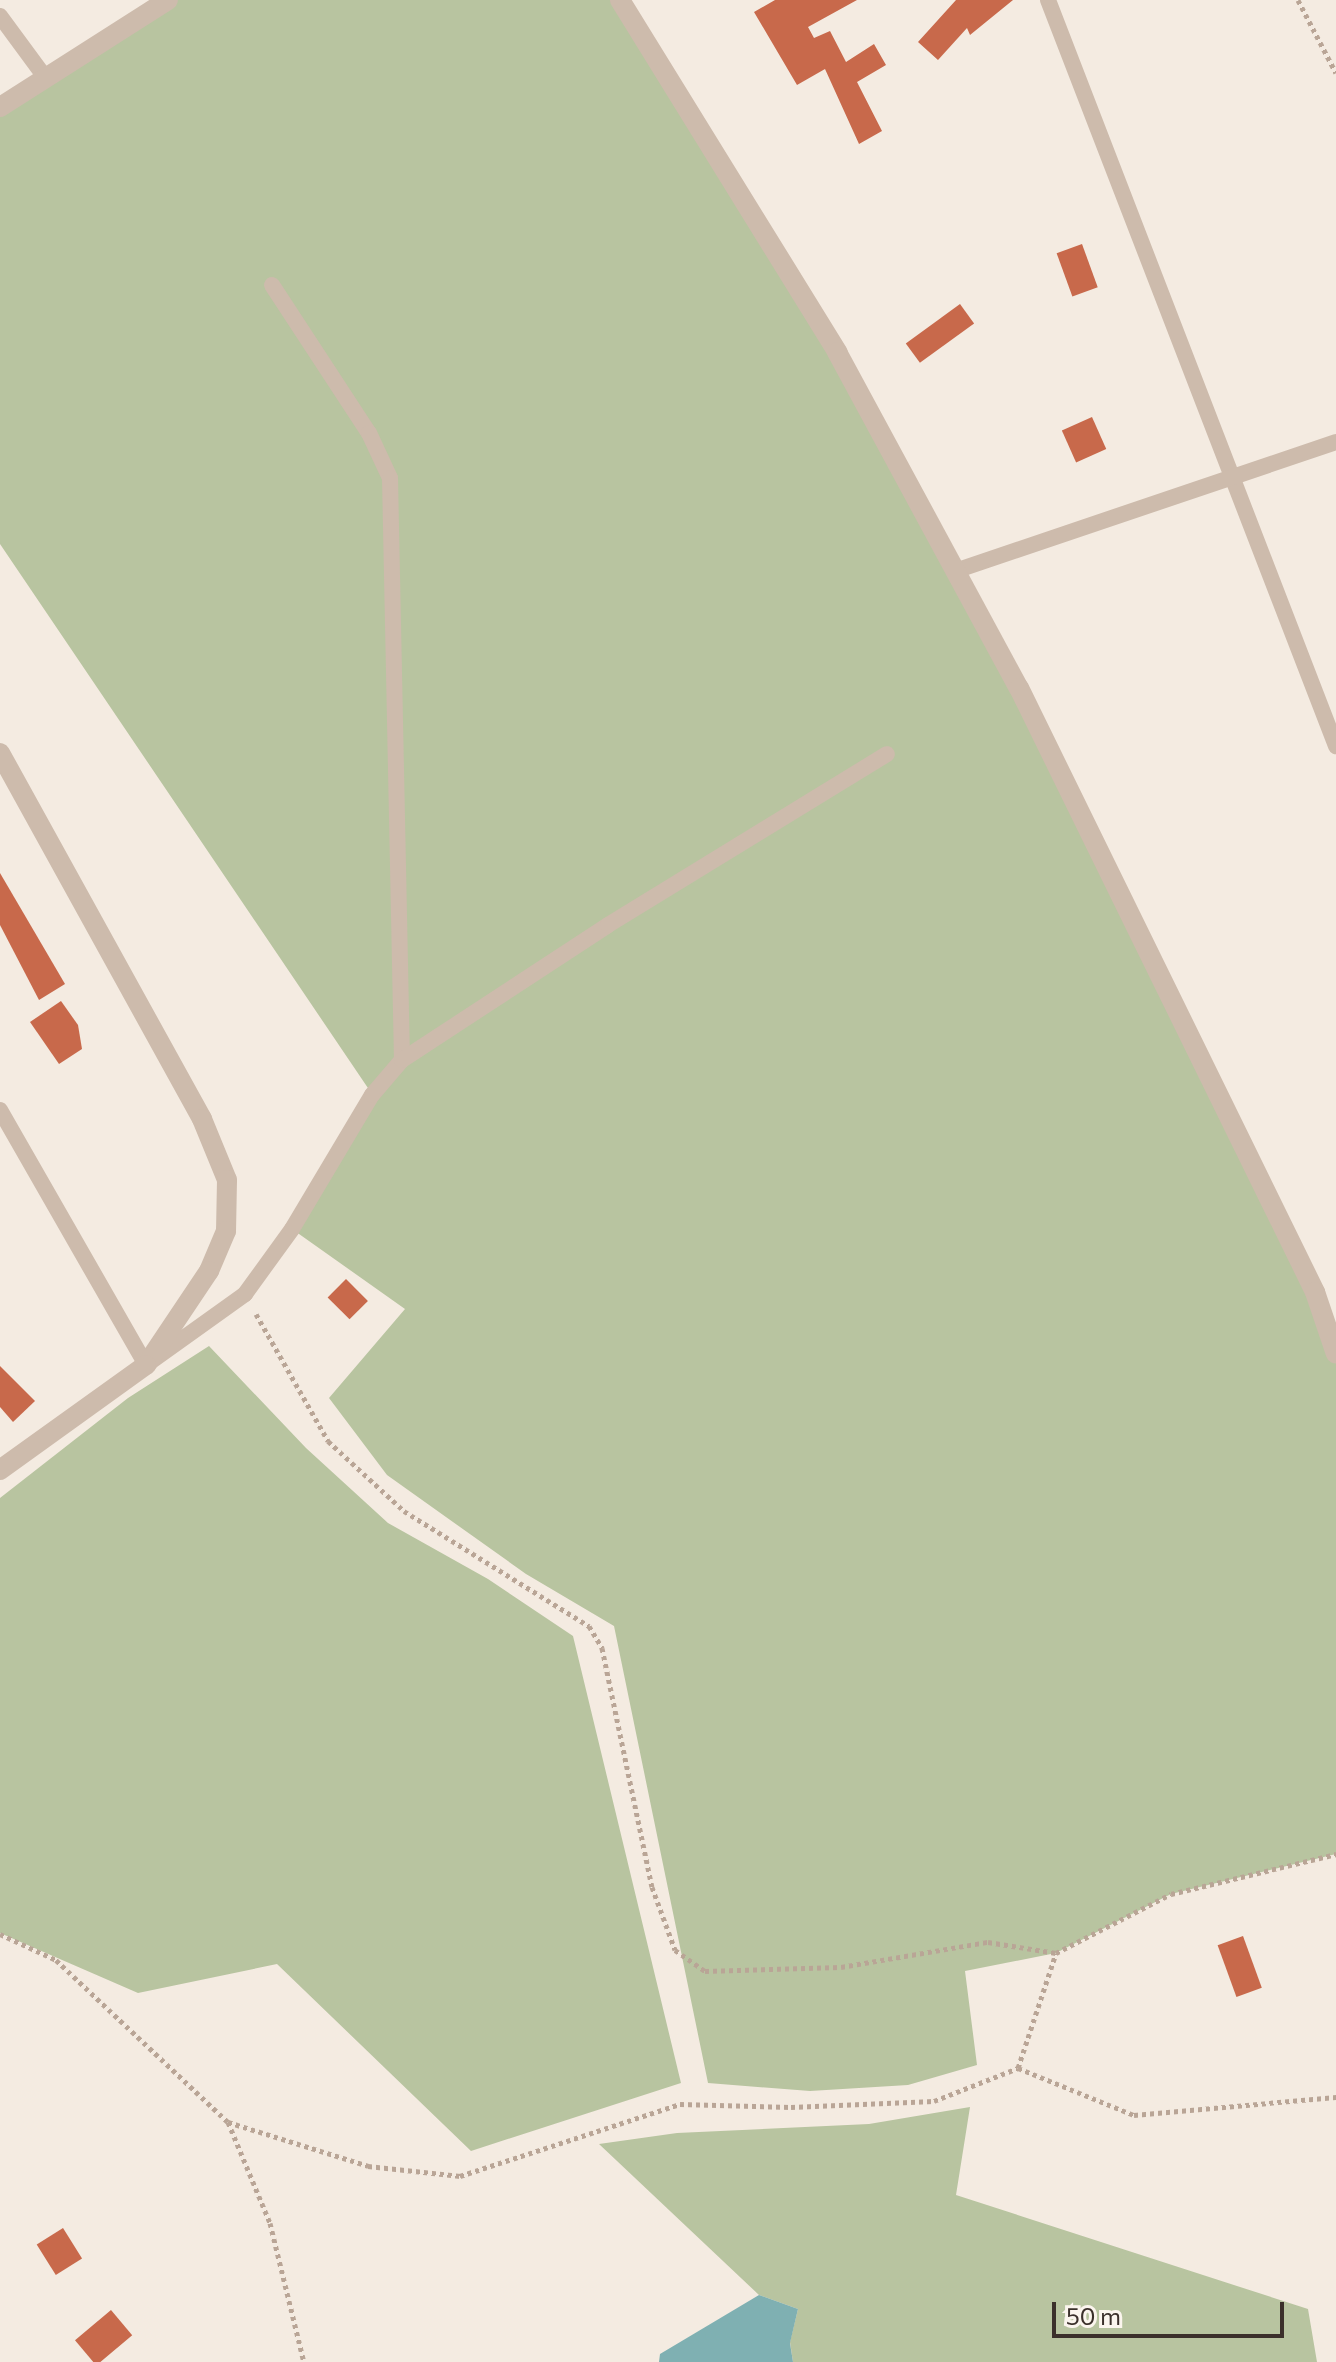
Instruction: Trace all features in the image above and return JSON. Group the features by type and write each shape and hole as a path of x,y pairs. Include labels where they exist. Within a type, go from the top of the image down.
{"street":[{"path":"0,107 168,0"},
{"path":"620,0 837,352 1019,688 1315,1292 1336,1354"},
{"path":"0,753 202,1119 227,1180 226,1231 209,1271 146,1365 0,1470"}],"lane":[{"path":"1048,0 1336,746"},
{"path":"0,16 45,77"},
{"path":"272,285 369,433 390,478 402,1060"},
{"path":"955,571 1336,442"},
{"path":"0,1110 146,1365 245,1294 292,1229 372,1095 402,1060 887,754"}],"path":[{"path":"1298,0 1336,73"},
{"path":"245,1294 328,1441 404,1511 589,1626 602,1648 652,1887 675,1950 705,1971 841,1967 988,1942 1056,1953 1171,1894 1336,1854"},
{"path":"0,1934 56,1960 228,2122 270,2223 304,2362"},
{"path":"1018,2068 1056,1953"},
{"path":"228,2122 368,2166 460,2176 680,2104 791,2107 934,2101 1018,2068 1134,2115 1336,2097"}],"green space":[{"path":"171,0 620,0 837,352 1019,688 1336,1354 1336,1854 1171,1894 1056,1953 965,1971 977,2065 908,2085 810,2091 708,2083 614,1626 526,1574 387,1475 329,1398 405,1309 292,1229 372,1094 0,544 0,111"},
{"path":"209,1346 306,1448 388,1523 488,1579 573,1636 681,2083 471,2151 277,1964 138,1993 0,1933 0,1498 128,1398"},
{"path":"970,2107 956,2195 1308,2309 1317,2362 793,2362 790,2342 798,2309 759,2295 599,2144 677,2133 869,2124"}],"water":[{"path":"759,2295 798,2309 790,2343 793,2362 659,2362 660,2354"}],"building":[{"path":"775,0 857,0 808,27 814,38 830,31 846,62 874,44 886,65 857,82 882,131 859,144 825,69 797,85 754,12"},
{"path":"956,0 1013,0 970,35 967,28 938,60 918,42"},
{"path":"1082,244 1098,287 1072,296 1057,253"},
{"path":"960,304 974,323 920,363 906,343"},
{"path":"1092,417 1106,449 1076,462 1062,430"},
{"path":"0,873 65,984 39,1000 0,925"},
{"path":"61,1001 78,1025 82,1049 59,1064 30,1022"},
{"path":"346,1279 368,1301 350,1319 328,1297"},
{"path":"0,1366 35,1401 13,1422 0,1407"},
{"path":"1243,1936 1262,1988 1236,1997 1218,1945"},
{"path":"63,2228 82,2259 56,2275 37,2244"},
{"path":"111,2310 132,2335 100,2362 93,2362 75,2340"}]}
